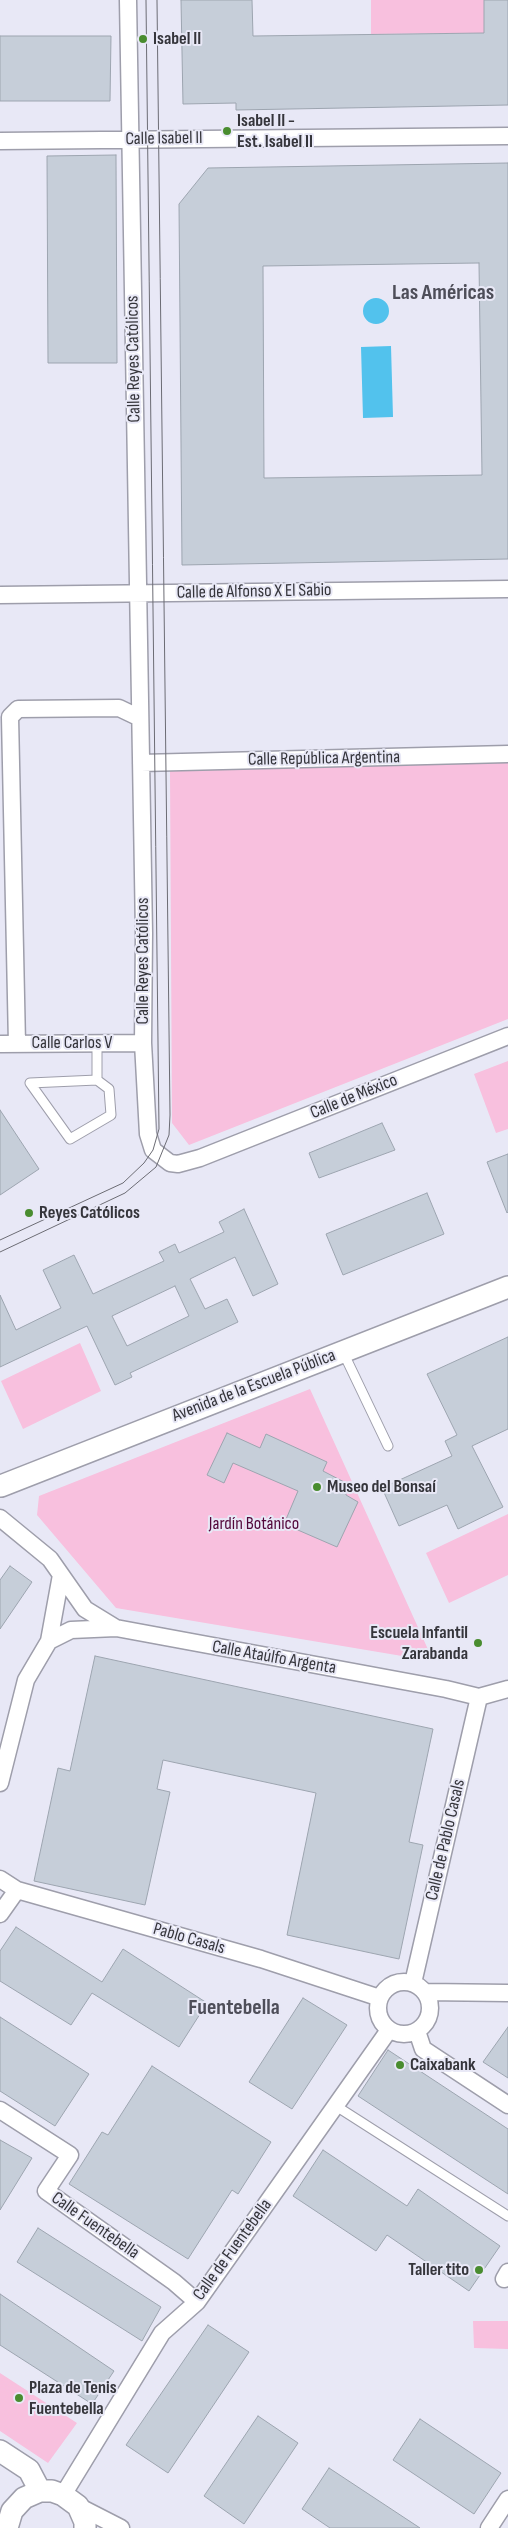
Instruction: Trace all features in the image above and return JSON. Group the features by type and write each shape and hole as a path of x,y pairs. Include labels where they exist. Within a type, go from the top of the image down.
{"street":[{"name":"Calle Reyes Católicos","path":"128,0 139,593 143,1043 148,1134 153,1150 170,1163 178,1164 200,1158"},
{"name":"Calle Isabel II","path":"0,141 508,136"},
{"name":"Calle de Alfonso X El Sabio","path":"0,594 508,589"},
{"path":"17,1044 10,718 18,709 119,708 140,718"},
{"name":"Calle República Argentina","path":"141,764 508,754"},
{"name":"Calle de México","path":"200,1158 508,1036"},
{"name":"Calle Carlos V","path":"0,1044 143,1043"},
{"name":"Avenida de la Escuela Pública","path":"0,1486 508,1287"},
{"name":"Calle Ataúlfo Argenta","path":"0,1518 50,1559 85,1609 116,1628 446,1689 479,1697 508,1689"},
{"path":"0,1783 26,1680 49,1641 61,1575"},
{"path":"49,1641 71,1630 116,1628"},
{"name":"Calle de Pablo Casals","path":"419,1988 479,1697"},
{"name":"Pablo Casals","path":"0,1879 17,1890 261,1960 380,1998"},
{"path":"0,1914 17,1890"},
{"path":"419,1988 430,2002 430,2013 425,2023 417,2031 403,2034 389,2030 379,2016 380,1998 385,1990 393,1984 403,1982 419,1988 508,1994"},
{"name":"Calle de Fuentebella","path":"70,2501 162,2333 197,2302 389,2030"},
{"path":"417,2031 423,2049 508,2104"},
{"name":"Calle Fuentebella","path":"0,2110 70,2155 46,2192 174,2282 197,2302"},
{"path":"0,2451 29,2470 40,2492"},
{"path":"7,2528 12,2511 24,2498 40,2492 52,2491 121,2528"},
{"path":"489,2528 508,2499"},
{"path":"70,2501 85,2522 85,2528"}],"lane":[{"path":"97,1043 97,1080"},
{"path":"97,1080 109,1089 111,1114 70,1139 30,1083 97,1080"},
{"path":"343,1352 388,1446"},
{"path":"336,2106 508,2216"}],"green space":[{"path":"371,0 484,0 484,33 371,34"},
{"path":"508,757 508,1019 189,1145 172,1123 170,771"},
{"path":"508,1061 508,1129 496,1133 474,1074"},
{"path":"80,1343 101,1391 23,1429 1,1381"},
{"name":"Jardín Botánico","path":"310,1389 431,1656 405,1645 402,1656 116,1608 37,1515 39,1496"},
{"path":"508,1514 508,1575 449,1603 426,1553"},
{"path":"473,2321 508,2321 508,2349 474,2348"},
{"name":"Plaza de Tenis Fuentebella","path":"0,2373 77,2423 48,2463 0,2431"}],"water":[{"path":"376,298 385,302 389,311 385,320 376,324 367,320 363,311 367,302"},
{"path":"391,346 393,417 363,418 361,347"}],"building":[{"path":"181,0 252,0 253,36 484,33 484,0 508,0 508,105 236,110 236,103 183,104"},
{"path":"0,36 111,36 110,101 0,101"},
{"path":"116,155 117,363 48,363 47,156"},
{"path":"508,163 508,559 182,565 179,204 208,168","holes":["479,263 482,475 264,478 263,266"]},
{"path":"0,1110 39,1169 0,1195"},
{"path":"382,1123 395,1150 319,1178 309,1153"},
{"path":"508,1154 508,1212 507,1213 487,1162"},
{"path":"427,1193 444,1234 343,1275 326,1234"},
{"path":"244,1209 278,1284 253,1296 235,1257 190,1279 205,1309 227,1299 238,1322 130,1373 132,1377 115,1385 87,1326 0,1367 0,1295 16,1330 61,1308 43,1270 74,1255 93,1294 164,1261 159,1252 175,1244 179,1253 224,1232 219,1222","holes":["175,1286 189,1316 127,1346 112,1316"]},
{"path":"508,1337 508,1429 472,1446 503,1507 458,1529 447,1505 399,1526 382,1488 452,1456 445,1441 457,1435 427,1374"},
{"name":"Museo del Bonsaí","path":"227,1433 260,1448 266,1434 327,1462 323,1471 346,1483 346,1495 358,1502 337,1547 284,1524 298,1491 233,1463 224,1483 207,1475"},
{"path":"10,1566 32,1582 0,1629 0,1580"},
{"path":"95,1656 433,1729 409,1842 423,1845 399,1959 287,1935 316,1793 163,1760 157,1789 170,1792 145,1905 34,1881 58,1768 70,1771"},
{"path":"16,1927 102,1982 123,1949 207,2003 179,2047 92,1993 71,2025 0,1981 0,1951"},
{"path":"303,1998 347,2025 292,2109 249,2082"},
{"path":"0,2017 89,2074 55,2126 0,2091"},
{"path":"508,2027 508,2078 483,2062"},
{"path":"388,2050 508,2129 508,2194 358,2096"},
{"path":"152,2066 271,2142 238,2194 232,2190 188,2259 69,2184 102,2132 108,2135"},
{"path":"0,2140 32,2158 0,2210"},
{"path":"323,2150 407,2206 418,2189 500,2246 469,2291 387,2235 376,2251 293,2196"},
{"path":"38,2228 161,2307 142,2341 17,2262"},
{"path":"0,2294 114,2371 92,2404 0,2345"},
{"path":"208,2325 249,2352 168,2473 126,2445"},
{"path":"258,2416 298,2443 244,2524 204,2496"},
{"path":"420,2419 501,2473 474,2514 393,2460"},
{"path":"329,2468 420,2528 330,2528 302,2509"}],"tram line":[{"path":"0,1240 123,1183 144,1163 153,1150 159,1129 146,0"},
{"path":"0,1252 125,1193 156,1167 169,1135 157,0"}],"place":[{"name":"Isabel II","path":"143,39"},
{"name":"Isabel II - Est. Isabel II","path":"227,131"},
{"name":"Reyes Católicos","path":"29,1213"},
{"name":"Museo del Bonsaí","path":"317,1487"},
{"name":"Escuela Infantil Zarabanda","path":"478,1643"},
{"name":"Caixabank","path":"400,2065"},
{"name":"Taller tito","path":"479,2270"},
{"name":"Plaza de Tenis Fuentebella","path":"19,2398"}],"district":[{"name":"Las Américas","path":"443,293"},
{"name":"Fuentebella","path":"234,2008"}]}
